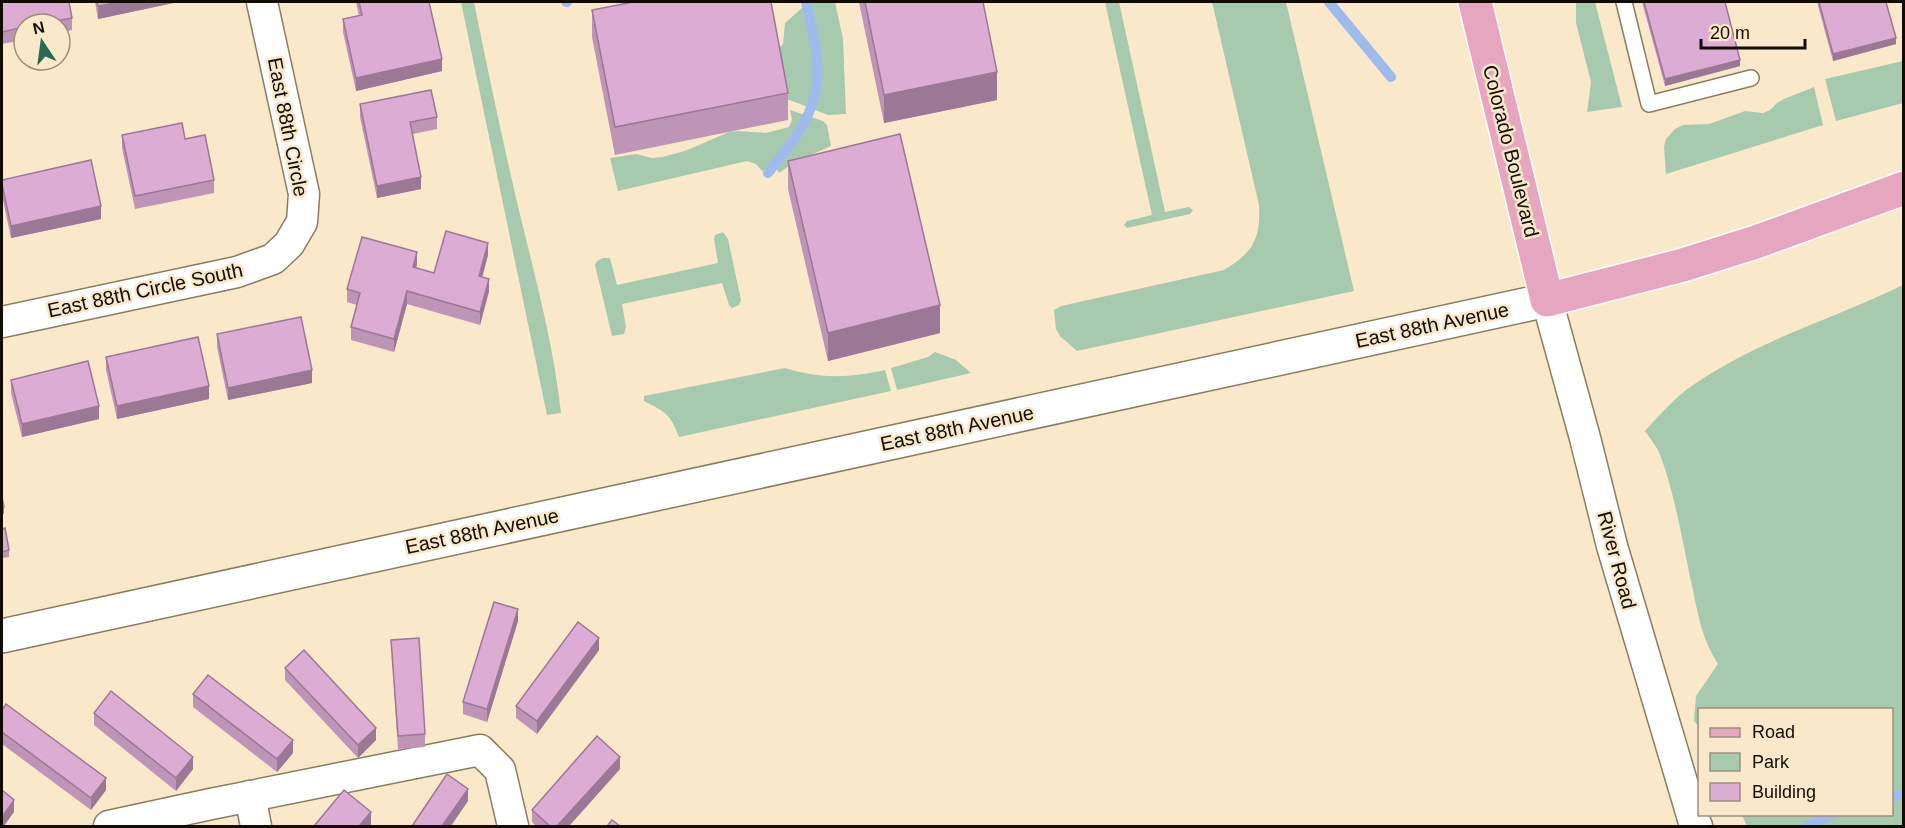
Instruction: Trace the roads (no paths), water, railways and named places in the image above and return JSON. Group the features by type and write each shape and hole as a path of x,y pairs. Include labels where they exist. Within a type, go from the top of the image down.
{"main road":[{"name":"Colorado Boulevard","path":"1475,2 1547,300"},
{"name":"East 88th Avenue","path":"2,636 1547,300 1683,265 1756,242 1904,188"}],"street":[{"name":"East 88th Circle","path":"262,2 304,194 302,222 284,249"},
{"name":"East 88th Circle South","path":"2,322 237,272 273,259 284,249"},
{"name":"River Road","path":"1547,300 1612,546 1694,824"},
{"path":"109,826 480,750 500,770 513,826"},
{"path":"250,796 256,826"}],"lane":[{"path":"1623,2 1649,104 1750,78"}],"waterway":[{"path":"768,173 801,128 814,98 817,62 806,2"},
{"path":"1329,2 1391,77"},
{"path":"1893,797 1904,794"},
{"path":"1807,826 1830,816"}]}
